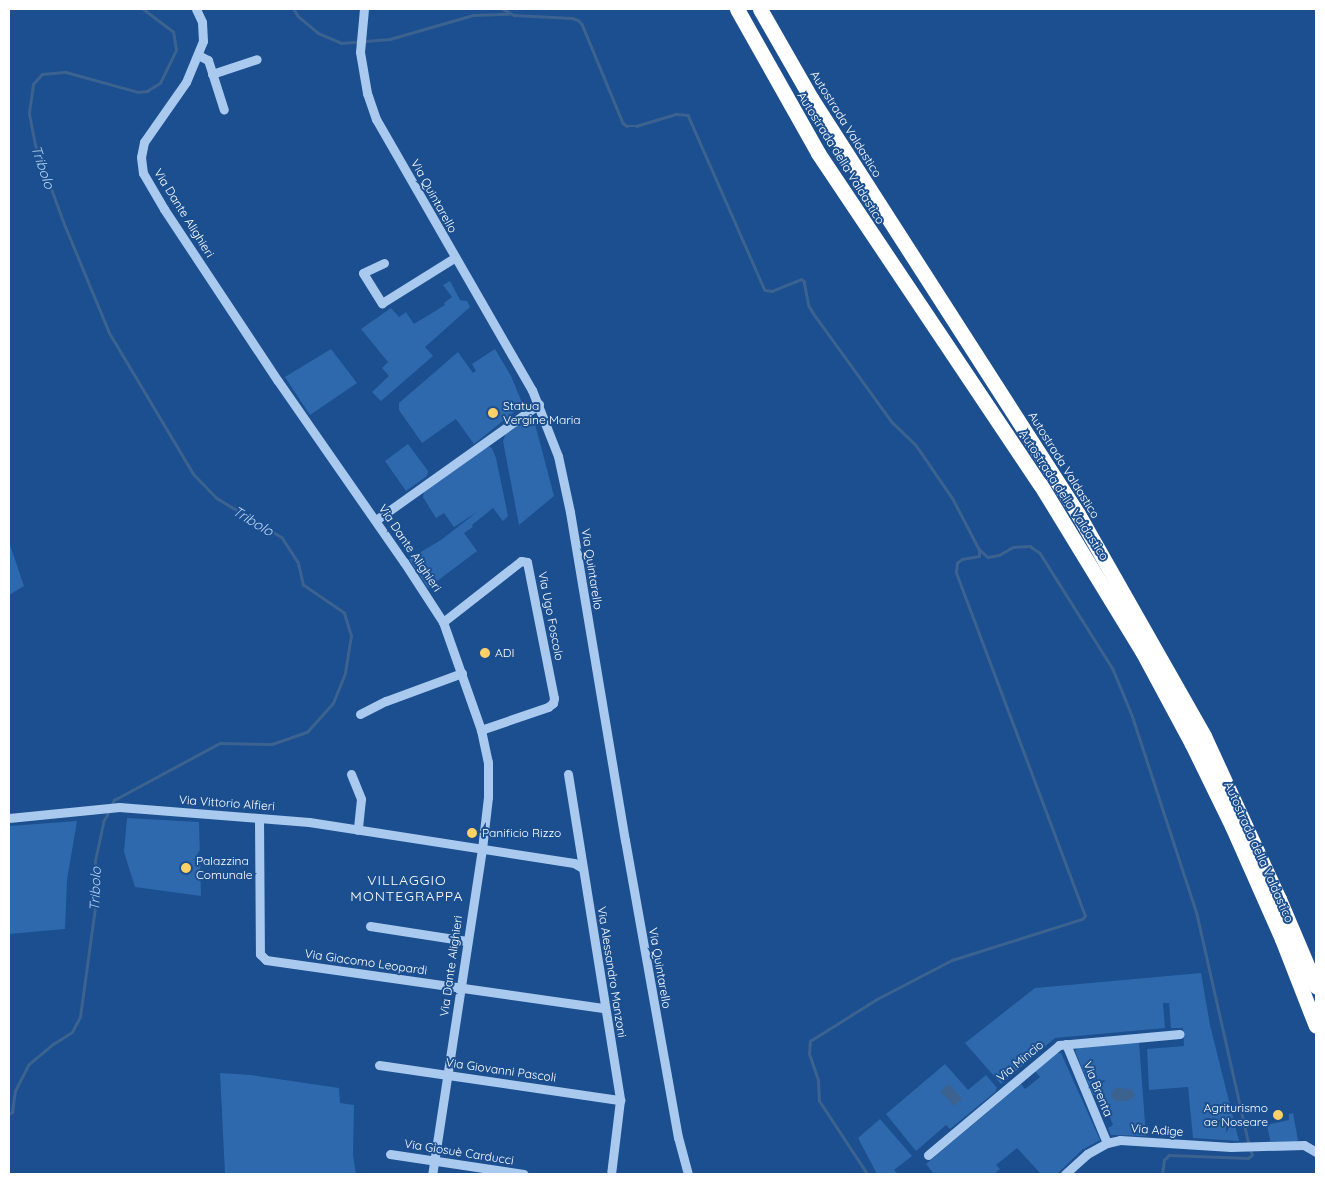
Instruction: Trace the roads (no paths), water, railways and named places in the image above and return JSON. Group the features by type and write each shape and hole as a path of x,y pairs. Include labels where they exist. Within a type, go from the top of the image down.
{"highway":[{"name":"Autostrada della Valdastico","path":"737,9 818,153 1040,484 1134,636 1192,744 1232,826 1273,917 1316,1026"},
{"name":"Autostrada Valdastico","path":"760,9 811,98 1078,514 1204,736 1279,899 1316,986"}],"street":[{"name":"Via Dante Alighieri","path":"196,9 202,22 204,34 198,55 186,82 144,142 141,157 143,174 164,209 278,381 376,520 443,622 481,730 488,762 488,797 482,849 432,1174"},
{"name":"Via Quintarello","path":"364,9 360,52 367,93 376,120 539,404 558,456 570,512 626,850 678,1137 688,1174"},
{"path":"198,55 208,60 224,110"},
{"path":"212,74 257,60"},
{"path":"384,263 363,273 382,303 454,258"},
{"path":"376,520 539,404"},
{"name":"Via Ugo Foscolo","path":"443,622 521,561 527,562 554,698 553,704 481,730"},
{"path":"360,714 386,701 462,674"},
{"path":"351,774 361,799 358,830"},
{"name":"Via Alessandro Manzoni","path":"568,774 581,867 620,1100 611,1174"},
{"name":"Via Vittorio Alfieri","path":"9,818 119,807 259,818 358,830 574,863 581,867"},
{"name":"Via Giacomo Leopardi","path":"259,818 260,954 266,960 605,1008"},
{"path":"370,926 467,941"},
{"name":"Via Mincio","path":"928,1155 1059,1044 1179,1034"},
{"name":"Via Brenta","path":"1066,1044 1107,1143"},
{"name":"Via Giovanni Pascoli","path":"379,1065 620,1100"},
{"name":"Via Adige","path":"1065,1174 1087,1154 1107,1143 1120,1140 1250,1146 1304,1145 1316,1152"},
{"name":"Via Giosuè Carducci","path":"390,1154 524,1174"}],"waterway":[{"name":"Tribolo","path":"111,806 114,800 220,743 272,744 307,732 333,703 345,673 351,636 344,613 303,585 298,563 282,538 216,498 193,474 109,333 65,227 35,145 29,113 33,84 42,74 66,72 138,92 147,91 160,83 176,50 173,32 143,9"},
{"path":"294,9 298,16 318,33 341,43 390,39 473,15 509,14"},
{"path":"503,9 514,15 572,18 578,20 582,24 623,123 627,126 636,126 676,114 688,115 765,290 772,291 801,279 804,281 809,306 816,317 892,422 916,445 953,499 979,549 988,557 999,555 1013,547 1030,546 1040,553 1113,669 1132,715 1197,914 1249,1144"},
{"path":"867,1174 819,1101 818,1080 809,1054 810,1041 877,999 952,960 1082,919 1085,916 956,572 957,563 962,559 979,556 979,550"},
{"name":"Tribolo","path":"9,1114 12,1112 15,1091 28,1065 53,1044 72,1032 80,1017 95,907 95,861 103,822 109,811"},
{"path":"1162,1174 1164,1160 1169,1155 1248,1158 1252,1155 1250,1149"}],"place":[{"name":"Statua Vergine Maria","path":"493,413"},
{"name":"ADI","path":"485,653"},
{"name":"Panificio Rizzo","path":"472,833"},
{"name":"Palazzina Comunale","path":"186,868"},
{"name":"Agriturismo ae Noseare","path":"1278,1115"}],"district":[{"name":"VILLAGGIO MONTEGRAPPA","path":"407,888"}]}
